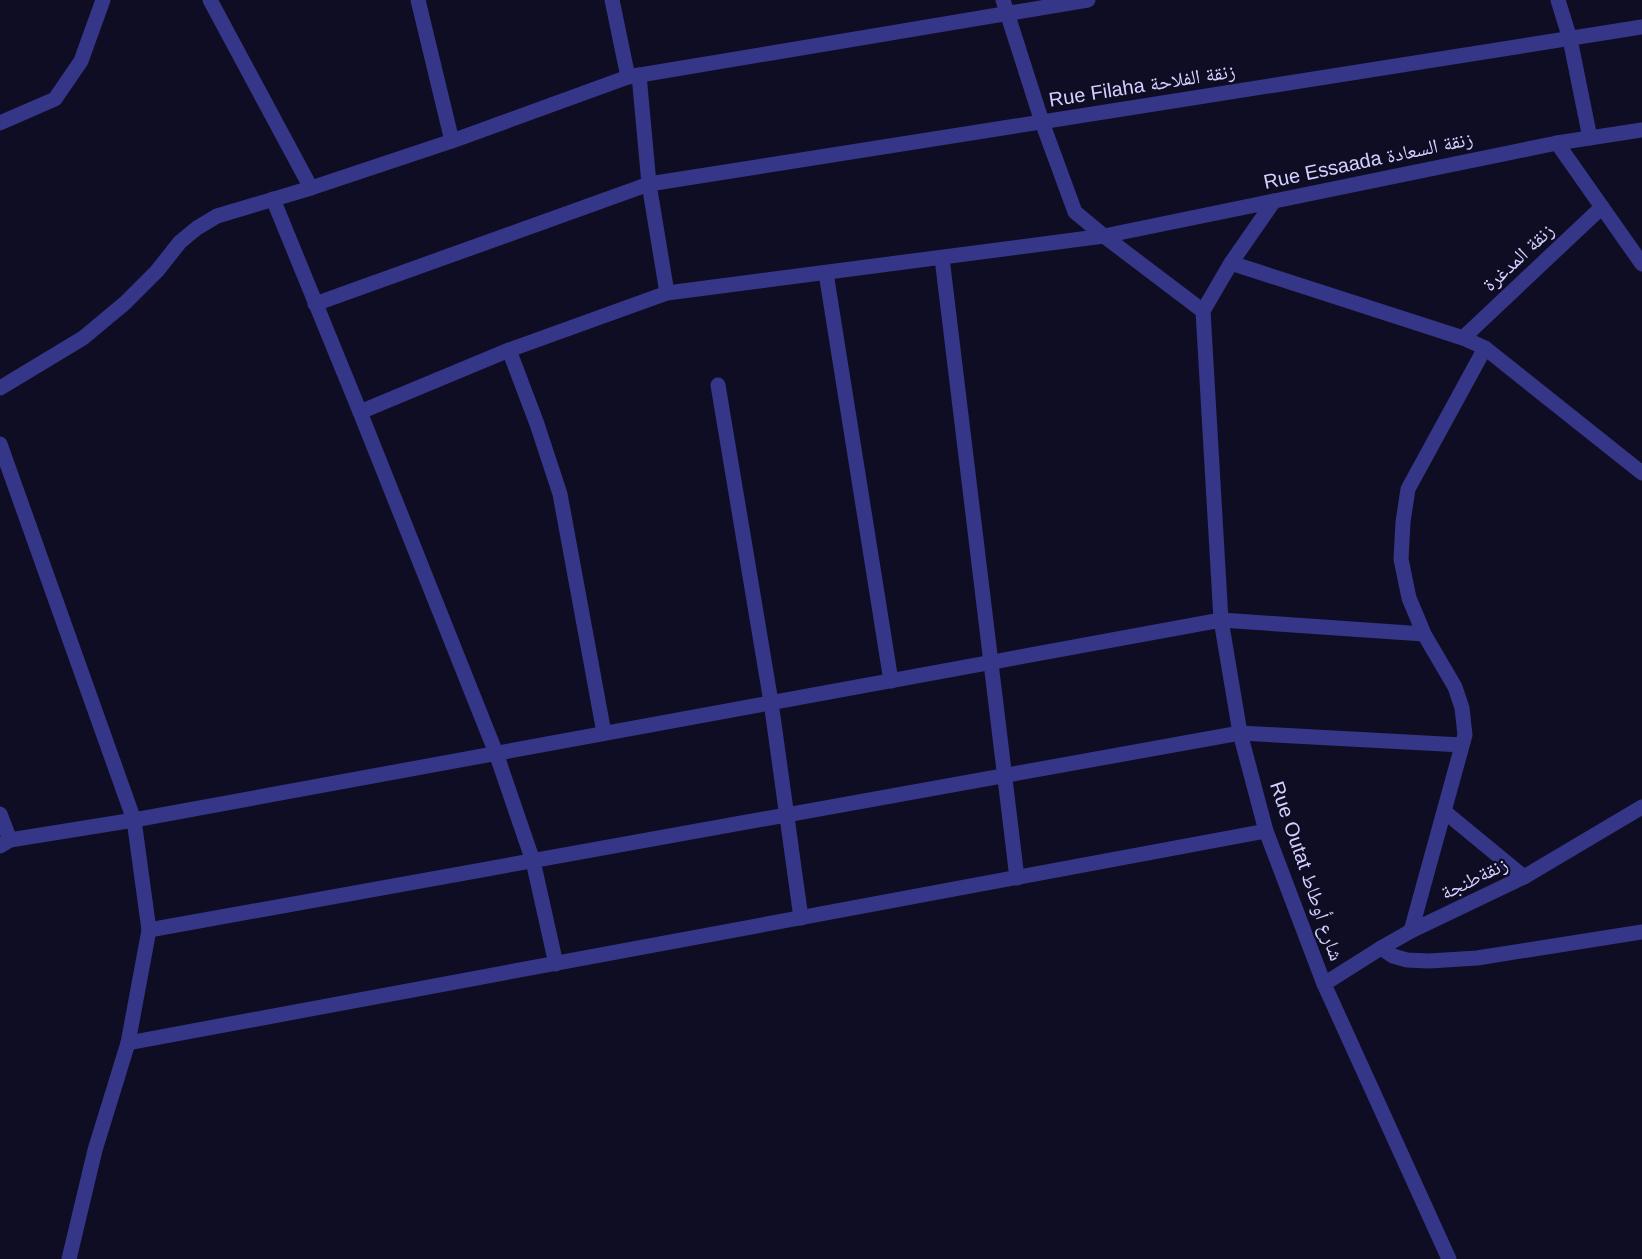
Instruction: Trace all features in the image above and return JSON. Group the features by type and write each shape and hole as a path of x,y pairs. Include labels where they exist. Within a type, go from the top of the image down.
{"street":[{"path":"0,123 55,99 81,61 103,0"},
{"path":"210,0 311,188"},
{"path":"418,0 452,141"},
{"path":"612,0 633,76 648,184 667,293"},
{"path":"0,388 83,338 125,303 157,271 180,242 217,216 311,188 452,141 633,76 1005,6 1088,0"},
{"path":"1558,0 1570,39 1590,138"},
{"path":"1005,6 1042,122 1075,212 1203,311 1231,263 1274,201"},
{"name":"Rue Filaha زنقة الفلاحة","path":"315,304 648,184 1642,27"},
{"name":"Rue Essaada زنقة السعادة","path":"360,412 509,350 667,293 1104,236 1557,143 1642,130"},
{"path":"1557,143 1642,264"},
{"path":"273,199 496,753 533,861 556,964"},
{"name":"زنقة المدغرة","path":"1462,338 1602,207"},
{"path":"942,258 1017,878"},
{"path":"1231,263 1462,338 1485,348 1642,474"},
{"path":"826,273 891,681"},
{"name":"Rue Outat شارع أوطاط","path":"1203,311 1221,620 1240,733 1266,831 1324,984 1449,1259"},
{"path":"1411,932 1465,735 1462,708 1455,687 1424,634 1408,598 1401,559 1403,522 1408,489 1485,348"},
{"path":"509,350 560,494 604,733"},
{"path":"718,385 771,702 801,918"},
{"path":"0,444 134,820 149,930 128,1043 95,1150 69,1259"},
{"path":"0,814 5,843 1221,620 1424,634"},
{"path":"149,930 1240,733 1462,745"},
{"name":"زنقةطنجة","path":"1324,984 1381,948 1524,877 1642,807"},
{"path":"1445,812 1524,877"},
{"path":"128,1043 1266,831"},
{"path":"1381,948 1393,956 1407,960 1441,961 1477,958 1642,932"}]}
